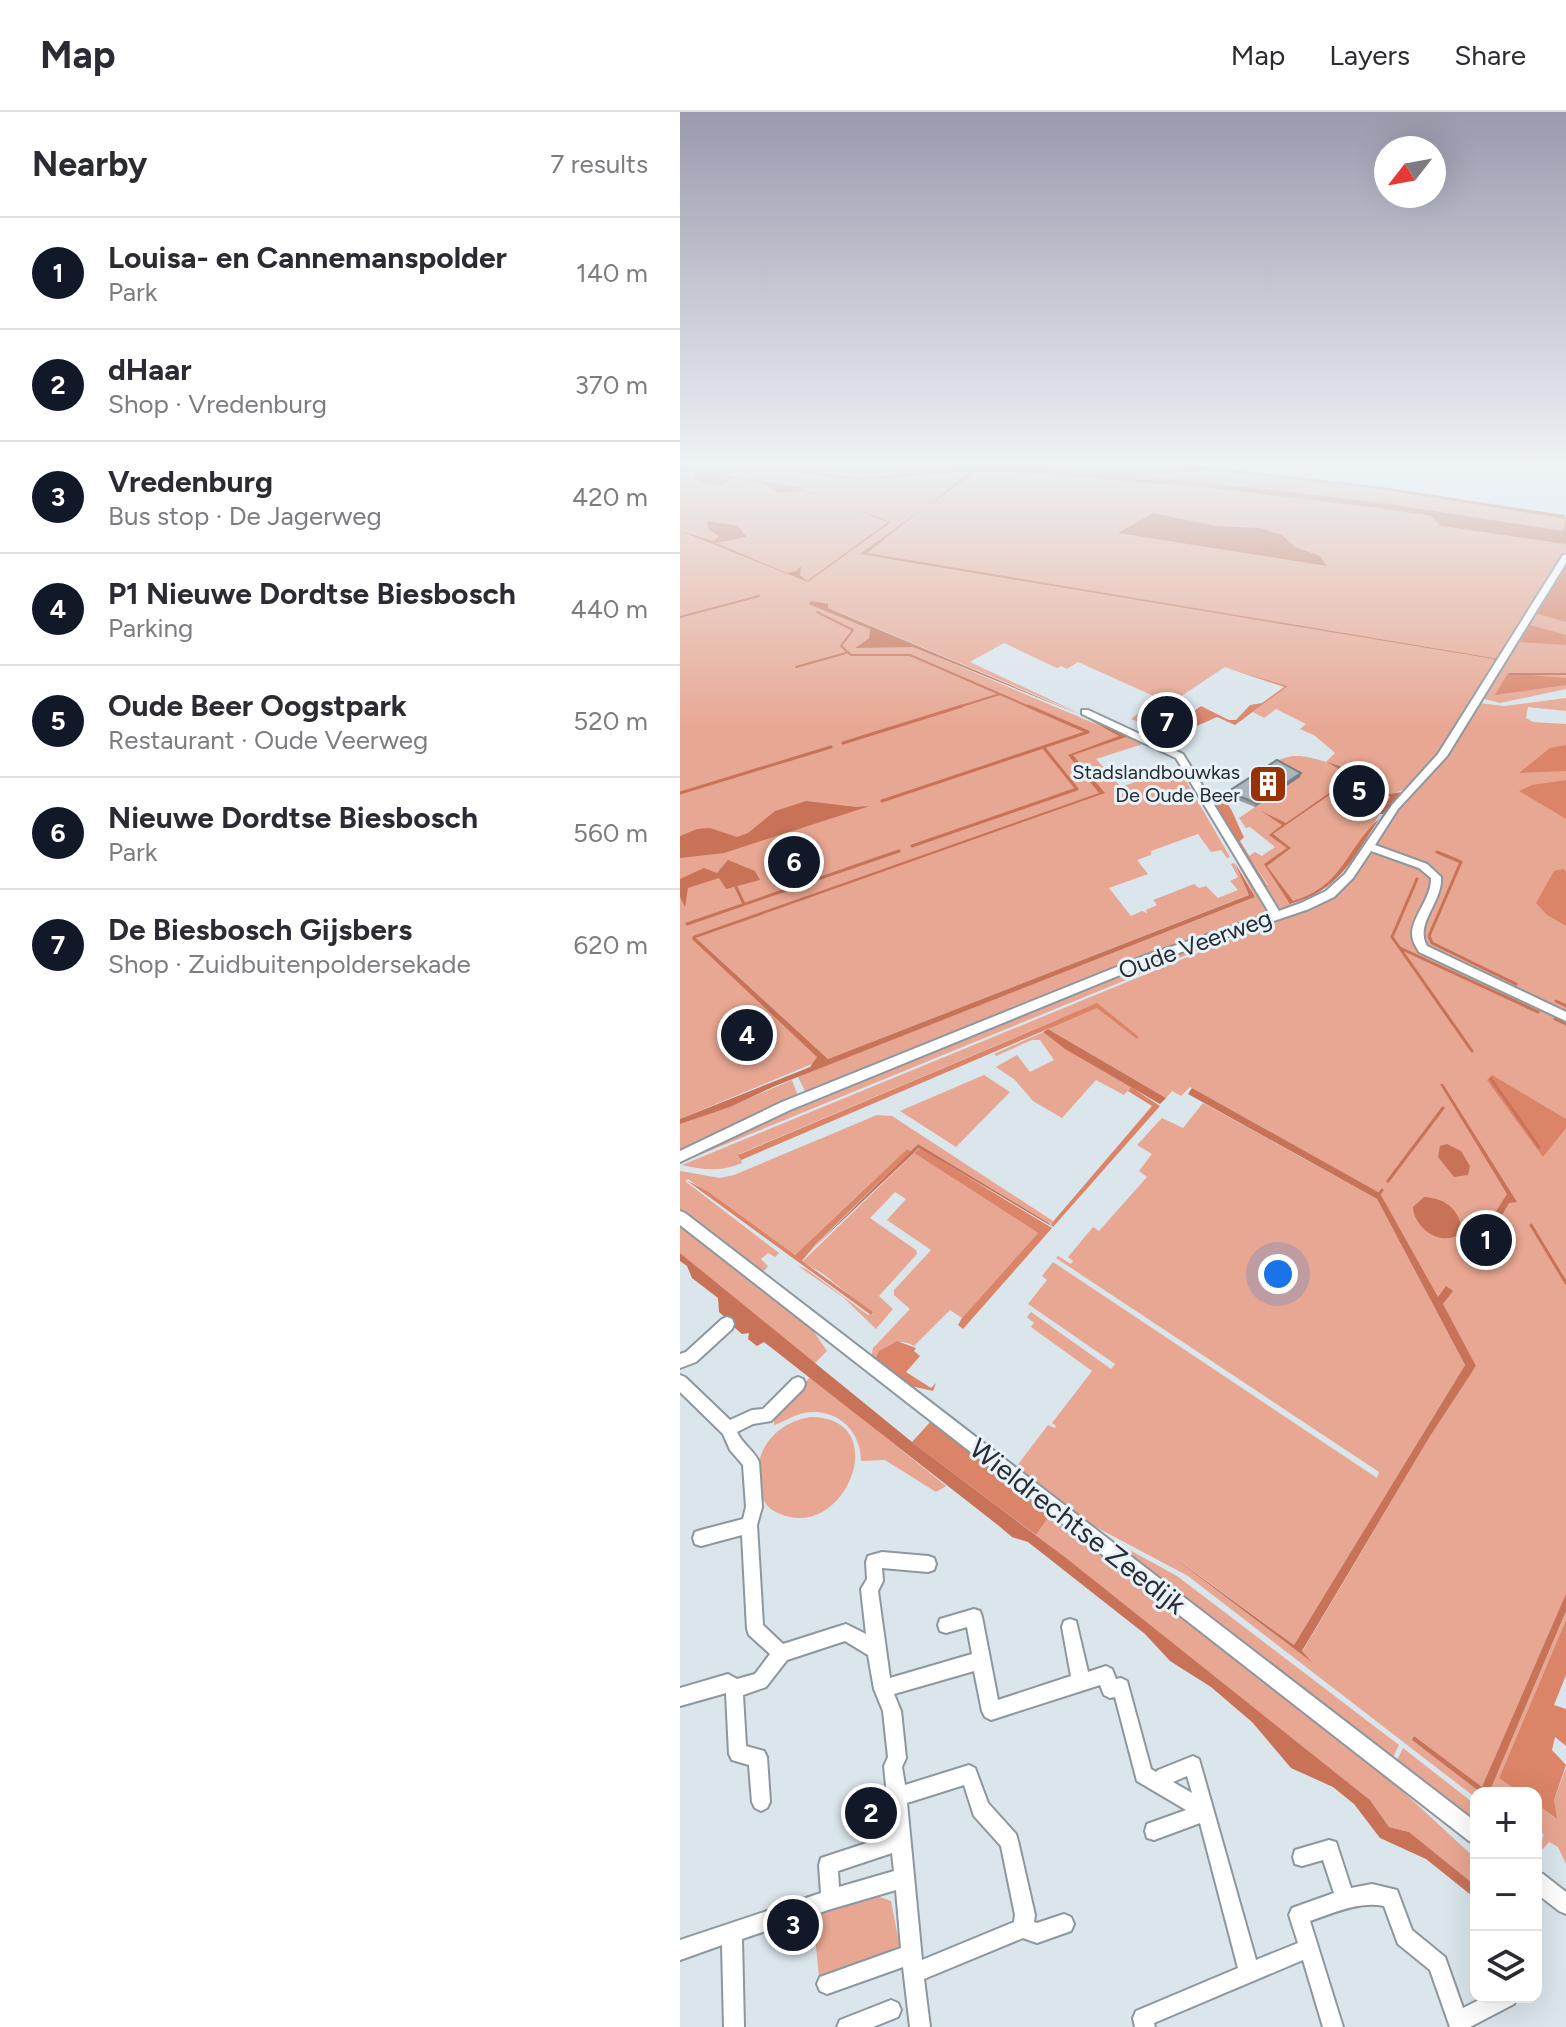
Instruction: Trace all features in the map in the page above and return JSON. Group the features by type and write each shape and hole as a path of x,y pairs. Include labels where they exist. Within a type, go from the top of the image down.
{"street":[{"name":"Oude Veerweg","path":"680,1157 786,1106 1148,959 1315,902 1336,890 1395,807 1442,756 1566,557"},
{"path":"1085,712 1179,755 1276,915"},
{"path":"1368,846 1423,866 1436,877 1436,890 1417,931 1417,941 1423,949 1566,1017"},
{"name":"Wieldrechtse Zeedijk","path":"680,1217 1470,1829"},
{"path":"680,1361 691,1357 727,1324"},
{"path":"680,1382 728,1429 735,1445 751,1462 754,1507 749,1525 755,1629 781,1653"},
{"path":"728,1429 752,1417 766,1416 798,1384"},
{"path":"701,1538 749,1525"},
{"path":"920,2027 900,1841 892,1711 883,1689 869,1589 875,1581 874,1562 928,1564"},
{"path":"946,1625 974,1617 991,1711 1106,1675 1110,1689 1121,1687 1143,1775 1206,1811"},
{"path":"1070,1627 1081,1682"},
{"path":"734,1689 760,1681 781,1653 846,1632 876,1650"},
{"path":"883,1689 981,1660"},
{"path":"680,1697 728,1683 734,1689 738,1754 758,1757 761,1802"},
{"path":"1160,1784 1164,1776 1193,1765 1250,1974"},
{"path":"897,1797 969,1774 981,1809 1009,1841 1025,1915 1023,1928"},
{"path":"1154,1831 1206,1811"},
{"path":"831,1899 828,1865 900,1841"},
{"path":"1302,1857 1329,1849 1345,1899"},
{"path":"680,1950 904,1878"},
{"path":"1542,1886 1566,1904"},
{"path":"1333,2027 1299,1915 1345,1899 1372,1894 1390,1897 1405,1937 1438,1964 1459,2024 1496,2003"},
{"path":"827,1984 913,1963 1023,1928 1037,1933 1064,1924"},
{"path":"732,1932 734,2027"},
{"path":"1145,2027 1143,2018 1309,1948"},
{"path":"847,2027 891,2010"}],"shaded area":[{"path":"680,550 1566,550 1448,740 1416,781 1390,794 1341,766 1329,763 1390,798 1342,873 1329,885 1291,903 1293,908 1287,909 1274,904 1262,889 1268,885 1249,856 1255,852 1262,856 1275,847 1250,827 1246,828 1239,818 1299,777 1275,762 1300,756 1326,762 1335,753 1314,735 1300,729 1306,724 1276,709 1264,718 1253,712 1287,686 1225,667 1141,723 1131,719 1158,698 1078,662 1067,669 1057,668 1004,643 970,662 1081,714 829,608 870,629 869,638 855,648 914,647 1143,744 1096,759 1121,787 1178,767 1230,857 1227,858 1221,850 1211,852 1198,834 1151,851 1151,855 1137,860 1148,874 1109,888 1131,916 1142,911 1147,913 1146,910 1157,905 1153,900 1194,884 1199,888 1206,886 1218,898 1238,890 1230,881 1238,877 1231,864 1234,863 1251,894 828,1059 696,938 849,883 696,936 694,938 824,1059 680,1119"},
{"path":"729,550 787,573 801,566 800,575 807,581 852,550 808,582"},
{"path":"870,550 867,553 1499,659 1494,665 1494,659 860,554"},
{"path":"1228,550 1304,550 1320,556 1327,566"},
{"path":"1566,566 1566,689 1500,703 1484,699"},
{"path":"1566,566 1566,622 1537,614"},
{"path":"812,601 828,604 828,608 1081,715 913,647 855,648 869,638 870,629 808,604"},
{"path":"1530,625 1566,635 1566,645 1520,642"},
{"path":"1224,667 1288,686 1235,725 1217,717 1190,729 1178,723 1194,717 1190,714 1201,706 1229,720 1236,720 1250,705 1262,703 1284,687"},
{"path":"1508,673 1566,678 1566,685 1495,695"},
{"path":"1566,698 1566,711 1528,707 1526,718 1533,722 1566,724 1566,1598 1482,1787 1414,1736 1412,1740 1473,1787 1470,1787 1470,1793 1188,1576 1079,1518 1013,1471 1048,1425 1055,1428 1052,1423 1092,1371 1031,1327 1034,1323 1027,1317 1031,1312 1111,1369 1115,1364 1028,1304 1047,1280 1042,1276 1053,1262 1377,1478 1379,1472 1056,1258 1058,1256 1071,1264 1073,1261 1068,1257 1093,1227 1099,1231 1147,1177 1139,1171 1152,1154 1137,1145 1162,1118 1183,1128 1203,1103 1377,1199 1465,1365 1294,1645 1173,1556 1313,1662 1302,1652 1429,1438 1476,1366 1380,1193 1190,1087 1181,1096 1172,1091 1166,1098 1048,1029 1061,1018 739,1154 742,1163 712,1169 682,1165 1260,928 1250,929 680,1163 680,1160 840,1088 1003,1020 1333,896 1365,859 1375,852 1378,847 1376,840 1400,804 1446,756 1479,703 1504,706"},
{"path":"1086,718 1174,757 1126,737 1073,755 1105,793 696,938 828,1059 1249,895 1235,863 1255,897 775,1086 730,1107 680,1124 680,1119 810,1067 817,1057 692,939 693,936 1099,793 1068,755 1119,736"},
{"path":"1566,745 1566,771 1519,773 1550,748"},
{"path":"1327,762 1390,794 1401,792 1380,814 1390,797 1354,778 1273,834 1291,848 1267,866 1293,901 1310,894 1334,876 1379,819 1333,882 1321,891 1290,904 1264,864 1287,848 1269,835 1282,825 1261,811 1286,823 1352,777"},
{"path":"1566,780 1566,819 1519,791 1532,785"},
{"path":"1225,800 1244,837 1240,841 1268,887 1262,889 1214,809 1219,801"},
{"path":"806,801 870,806 724,853 680,858 680,836 710,828 737,837 748,833 775,811"},
{"path":"728,860 755,871 760,880 726,889 719,878 688,888 685,907 680,897 680,879 704,868 717,873"},
{"path":"1237,863 1241,863 1268,908 1255,921 805,1091 798,1077 1255,897"},
{"path":"1554,871 1566,871 1566,926 1547,915 1536,903"},
{"path":"1097,1003 1139,1037 1137,1039 1097,1008 741,1160 738,1155"},
{"path":"1048,1029 1166,1098 1160,1104 1065,1049 1043,1032"},
{"path":"1043,1032 1131,1087 1124,1095 1096,1080 1062,1118 1033,1101 1015,1080 996,1067 1017,1055 1030,1072 1054,1060 1040,1040 1032,1040 996,1056 994,1054"},
{"path":"984,1075 1010,1092 956,1147 900,1111"},
{"path":"1492,1075 1566,1119 1566,1128 1543,1157 1487,1080"},
{"path":"792,1080 798,1096 680,1153 680,1124"},
{"path":"1440,1084 1443,1084 1517,1202 1509,1203 1501,1217 1495,1213 1507,1194"},
{"path":"1131,1087 1160,1106 1053,1227 1051,1224 1152,1106 1128,1091"},
{"path":"1192,1088 1380,1193 1438,1297 1446,1286 1453,1291 1443,1304 1476,1366 1429,1438 1302,1651 1313,1663 1172,1556 1294,1645 1465,1365 1377,1199 1188,1094"},
{"path":"877,1115 892,1116 1053,1221 1050,1224 918,1144 911,1151 907,1149 795,1255 688,1179 685,1181 779,1253 775,1257 768,1253 761,1259 768,1266 760,1276 680,1214 680,1171 720,1178 734,1175"},
{"path":"918,1144 1053,1227 919,1148 807,1254"},
{"path":"1447,1144 1461,1151 1470,1166 1468,1175 1454,1177 1438,1157 1440,1146"},
{"path":"920,1148 1052,1228 963,1329 958,1325 962,1318 1038,1233 914,1153"},
{"path":"907,1149 911,1151 802,1261 873,1312 871,1315 686,1180 707,1191 795,1255"},
{"path":"914,1153 1038,1233 962,1318 950,1310 914,1346 897,1342 874,1359 871,1358 873,1348 910,1309 894,1295 894,1290 931,1250 887,1220 906,1199 895,1192 870,1218 916,1250 917,1254 879,1296 893,1309 876,1329 843,1297 798,1266 806,1269 868,1315 873,1314 822,1273 802,1262"},
{"path":"1424,1197 1451,1207 1459,1218 1462,1232 1446,1238 1424,1229 1418,1223 1413,1207"},
{"path":"680,1221 810,1326 827,1351 814,1364 680,1253"},
{"path":"680,1253 912,1442 1066,1558 1370,1800 1389,1827 1409,1832 1470,1881 1470,1894 1426,1859 1380,1838 1354,1804 1333,1787 1291,1768 1252,1722 1211,1687 1170,1661 1145,1634 1028,1542 1012,1537 764,1342 757,1346 748,1339 749,1333 742,1334 734,1327 734,1319 728,1320 719,1312 718,1298 692,1278 687,1266 680,1261"},
{"path":"897,1341 916,1348 914,1351 920,1356 906,1372 931,1388 936,1383 933,1391 907,1385 874,1362 879,1351"},
{"path":"810,1377 946,1486 936,1492 885,1460 861,1461 857,1440 836,1417 816,1412 804,1413 774,1425 774,1418"},
{"path":"811,1417 836,1423 851,1437 855,1456 851,1476 841,1496 824,1511 803,1518 780,1514 770,1508 761,1496 758,1480 760,1457 779,1430"},
{"path":"932,1420 1053,1511 1036,1535 912,1442"},
{"path":"1053,1511 1384,1774 1470,1853 1470,1881 1409,1832 1389,1827 1370,1800 1036,1535"},
{"path":"1086,1526 1177,1576 1399,1745 1390,1763"},
{"path":"1566,1594 1566,1611 1492,1787 1482,1787"},
{"path":"1566,1611 1566,1620 1499,1778 1512,1787 1492,1787"},
{"path":"1566,1620 1566,1675 1554,1705 1566,1709 1566,1746 1555,1737 1552,1750 1566,1765 1554,1800 1557,1819 1542,1808 1542,1787 1512,1787 1499,1778"},
{"path":"1414,1736 1482,1787 1473,1787 1412,1740"},
{"path":"1403,1748 1470,1800 1470,1824 1394,1766"},
{"path":"1566,1768 1566,1864 1558,1847 1549,1842 1542,1848 1542,1808 1555,1818 1554,1800"},
{"path":"877,1896 891,1901 900,1948 819,1977 813,1916"}],"building":[{"name":"Stadslandbouwkas De Oude Beer","path":"1277,760 1301,773 1256,803 1234,794 1237,792 1232,789"}],"waterway":[{"path":"680,617 759,596"},
{"path":"817,612 853,630 841,646 851,655 910,655 1000,694"},
{"path":"796,667 846,653"},
{"path":"1510,674 1566,674"},
{"path":"955,708 1000,694"},
{"path":"1000,694 1032,708"},
{"path":"843,743 962,706"},
{"path":"882,801 1088,732 1028,706"},
{"path":"680,793 831,747"},
{"path":"912,846 1077,789 1044,748"},
{"path":"687,924 899,851"},
{"path":"1437,852 1461,862 1429,936 1432,943 1516,984"},
{"path":"1417,879 1392,937 1472,1051"},
{"path":"736,887 744,904"},
{"path":"1400,948 1538,1012"},
{"path":"1556,1001 1566,1006"},
{"path":"1555,1019 1566,1024"},
{"path":"1491,1079 1539,1147"},
{"path":"1388,1181 1443,1108"},
{"path":"1531,1225 1566,1283"}],"place":[{"name":"De Biesbosch Gijsbers","path":"1167,722"},
{"name":"Stadslandbouwkas De Oude Beer","path":"1268,784"},
{"name":"Oude Beer Oogstpark","path":"1359,791"},
{"name":"Nieuwe Dordtse Biesbosch","path":"794,862"},
{"name":"P1 Nieuwe Dordtse Biesbosch","path":"747,1035"},
{"name":"Louisa- en Cannemanspolder","path":"1486,1240"},
{"name":"dHaar","path":"871,1813"},
{"name":"Vredenburg","path":"793,1925"}]}
